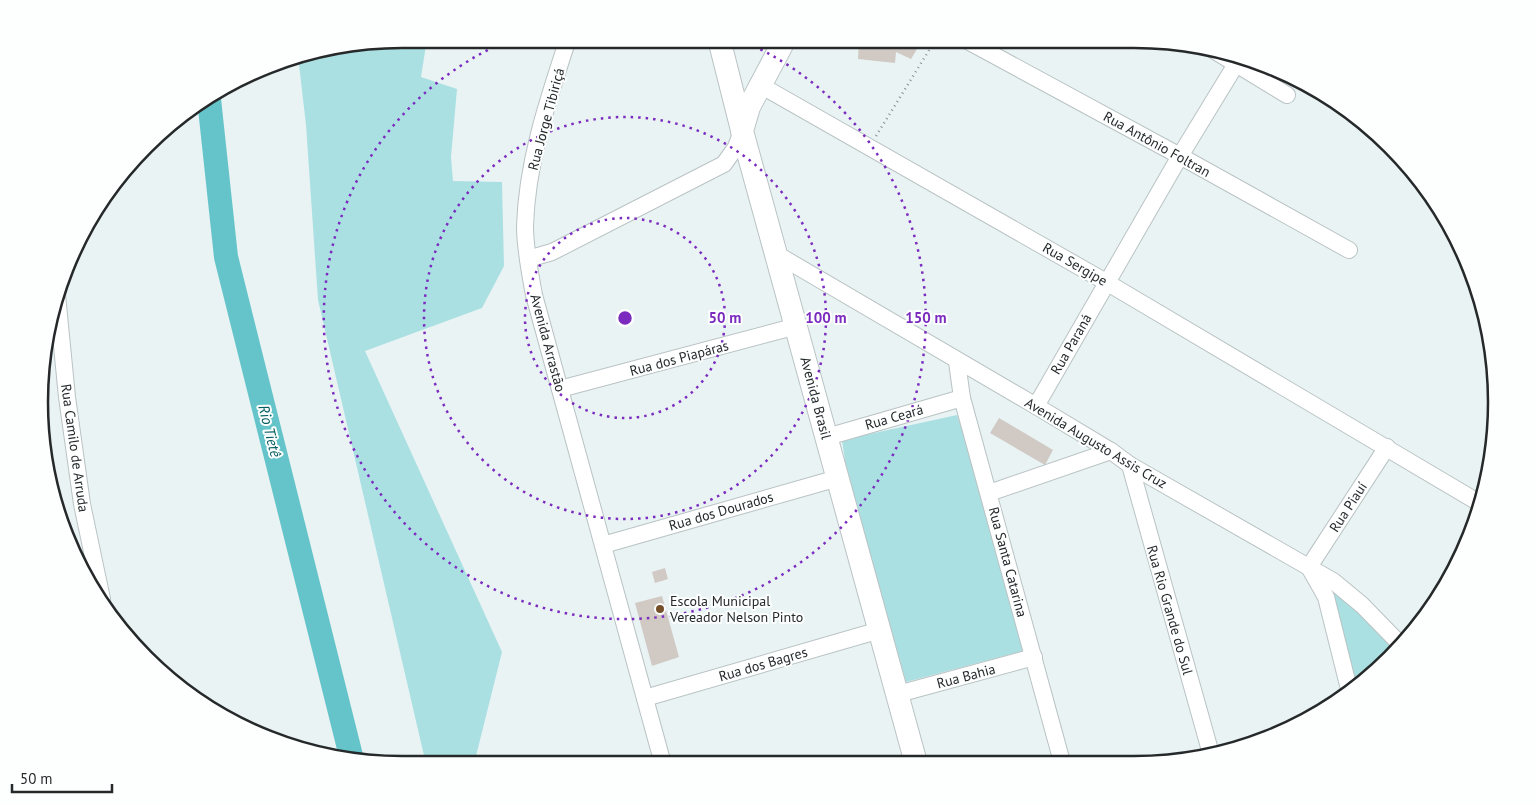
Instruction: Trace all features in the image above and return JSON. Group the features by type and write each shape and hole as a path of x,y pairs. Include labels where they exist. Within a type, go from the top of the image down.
{"street":[{"name":"Rua Jorge Tibiriçá","path":"528,259 525,228 535,148 565,48"},
{"path":"721,48 742,131"},
{"path":"528,259 552,252 724,164 736,147 749,108 780,48"},
{"name":"Rua Antônio Foltran","path":"981,48 1349,250"},
{"name":"Rua Paraná","path":"1036,406 1106,282 1236,63"},
{"path":"1246,66 1287,95"},
{"name":"Rua Sergipe","path":"760,85 1106,282 1473,500"},
{"name":"Avenida Brasil","path":"742,131 778,256 914,756"},
{"name":"Avenida Augusto Assis Cruz","path":"778,256 957,362 1036,406 1111,451 1130,465 1309,567 1346,591 1396,640"},
{"name":"Avenida Arrastão","path":"528,259 534,295 661,756"},
{"name":"Rua Camilo de Arruda","path":"59,315 66,397 82,504 99,586"},
{"name":"Rua dos Piapáras","path":"560,389 797,326"},
{"name":"Rua Santa Catarina","path":"957,362 962,398 1060,756"},
{"name":"Rua Ceará","path":"827,437 962,398"},
{"name":"Rua Piauí","path":"1309,567 1387,447"},
{"path":"989,493 1111,451"},
{"name":"Rua Rio Grande do Sul","path":"1130,465 1209,748"},
{"name":"Rua dos Dourados","path":"603,545 838,478"},
{"path":"1455,489 1471,508"},
{"path":"1309,567 1326,597 1348,684"},
{"name":"Rua dos Bagres","path":"645,698 880,630"},
{"name":"Rua Bahia","path":"898,694 1034,657"}],"path":[{"path":"870,146 930,48"}],"shaded area":[{"path":"379,48 426,48 421,77 457,89 451,157 453,181 502,182 504,266 482,308 365,351 502,652 476,756 424,756 318,300 306,125 299,63 333,54"},
{"path":"957,415 984,495 1026,650 906,682 847,474 842,440"},
{"path":"1330,590 1348,600 1392,645 1352,681"}],"building":[{"path":"859,48 918,48 911,59 896,52 895,63 858,59"},
{"path":"999,418 1053,450 1045,465 990,433"},
{"path":"665,568 668,579 655,583 652,572"},
{"path":"662,596 679,657 652,666 635,603"}],"waterway":[{"name":"Rio Tietê","path":"210,104 226,257 350,752"}],"place":[{"name":"Escola Municipal Vereador Nelson Pinto","path":"660,609"}]}
